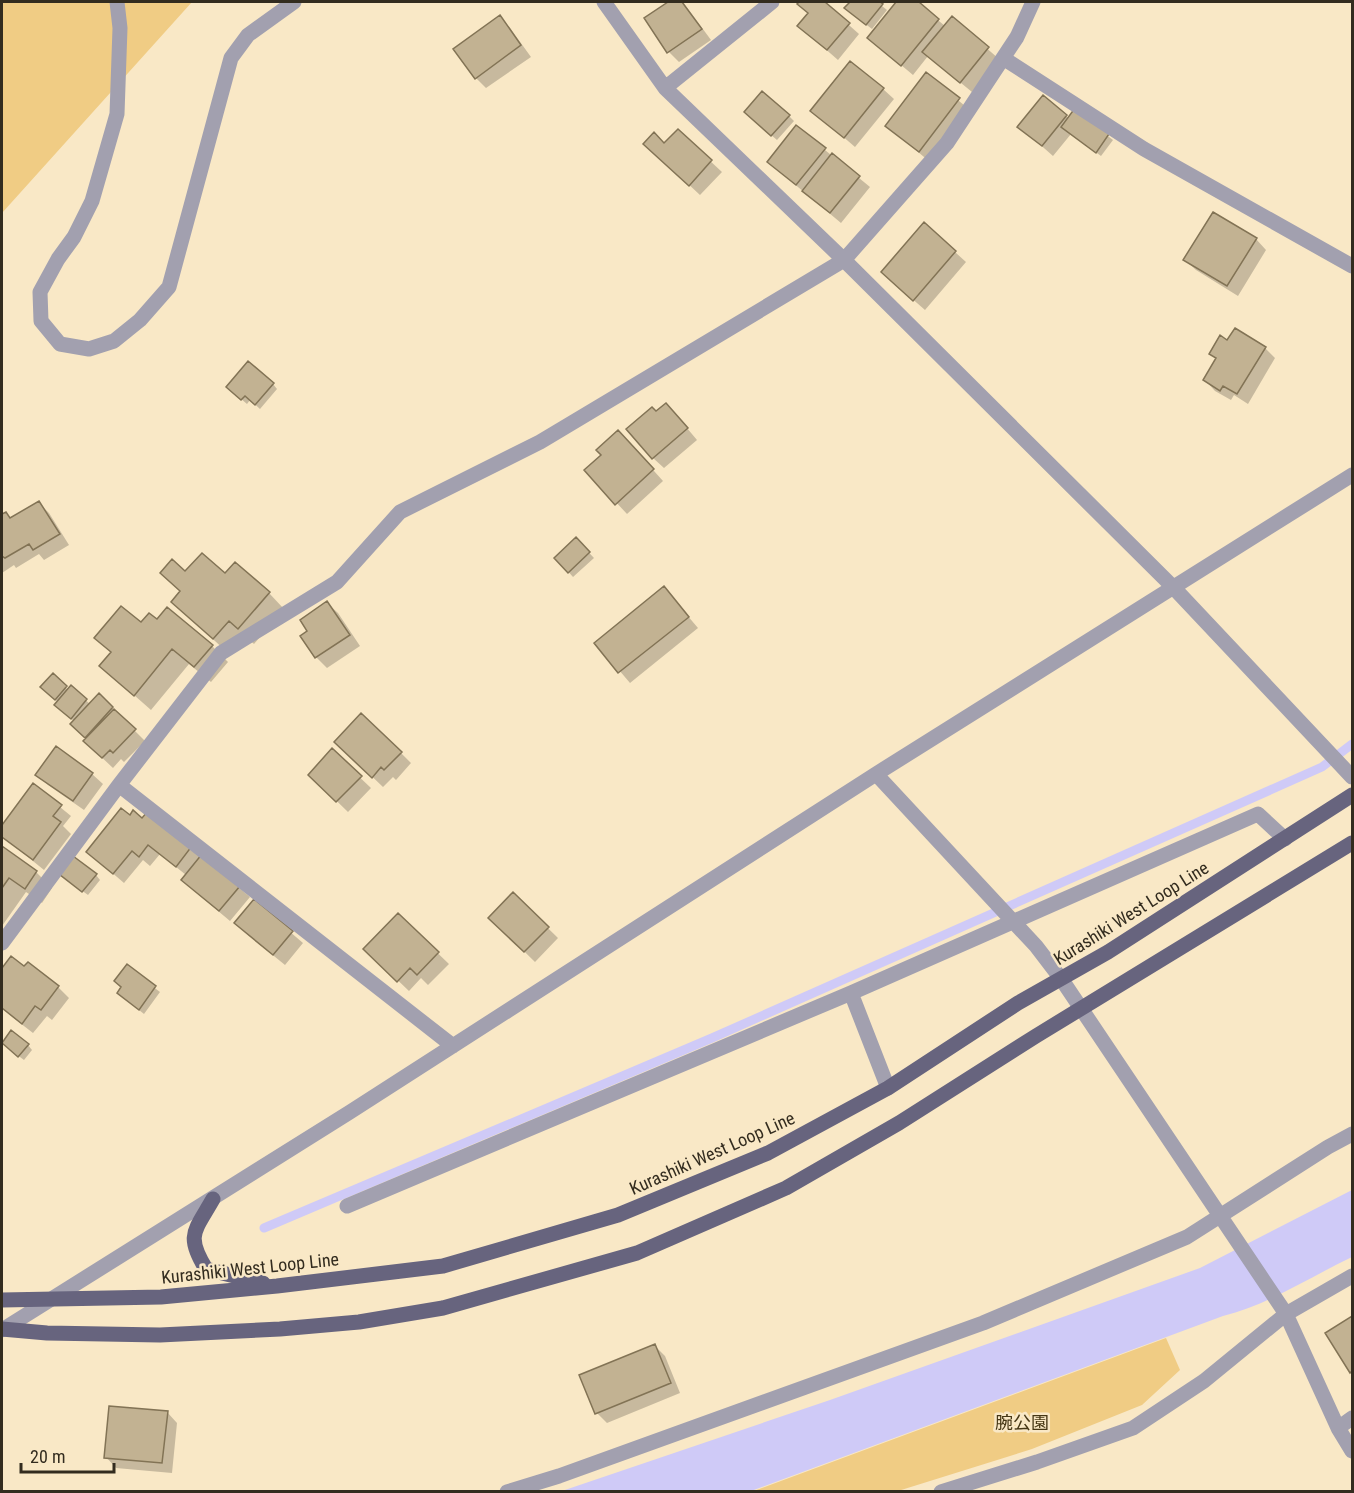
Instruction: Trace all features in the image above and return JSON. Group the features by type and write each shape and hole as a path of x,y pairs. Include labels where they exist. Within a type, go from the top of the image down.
{"main road":[{"name":"Kurashiki West Loop Line","path":"2,1300 161,1297 443,1266 618,1215 768,1153 888,1088 1018,1003 1062,980 1353,795"},
{"path":"2,1329 47,1333 160,1335 280,1329 359,1322 443,1308 637,1253 786,1188 899,1123 1082,1008 1353,843"},
{"path":"213,1199 194,1233 193,1240 196,1253 206,1269 277,1286"}],"street":[{"path":"117,2 120,28 117,114 92,201 74,237 58,259 40,292 41,321 60,344 89,349 114,341 140,320 169,287 231,58 248,34 294,2"},
{"path":"604,2 664,88 844,260 1174,588 1353,777"},
{"path":"664,88 772,2"},
{"path":"2,943 119,785 221,653 338,582 400,512 540,442 844,260 947,143 1017,37 1033,2"},
{"path":"1003,58 1144,149 1353,266"},
{"path":"2,1329 213,1199 876,774 1353,476"},
{"path":"876,774 1036,946 1082,1008 1286,1314 1338,1428 1353,1451"},
{"path":"119,785 453,1046"},
{"path":"347,1206 851,993 1258,814 1285,839"},
{"path":"851,993 888,1088"},
{"path":"507,1491 559,1476 983,1323 1187,1238 1220,1215 1353,1134"},
{"path":"941,1491 1037,1462 1133,1428 1204,1381 1286,1314 1353,1276"},
{"path":"1338,1428 1353,1418"}],"green space":[{"path":"2,2 192,2 2,213"},
{"name":"腕公園","path":"1166,1338 1180,1370 1142,1405 1032,1449 898,1491 751,1492"}],"shaded area":[{"path":"1352,1190 1352,1257 1256,1305 751,1491 559,1492 830,1400 1200,1268"}],"building":[{"path":"668,2 682,2 702,29 667,53 644,18"},
{"path":"799,2 825,2 850,23 827,50 797,26 808,13 797,4"},
{"path":"850,2 880,2 883,4 866,25 844,8"},
{"path":"896,2 919,2 939,19 901,66 867,38"},
{"path":"500,15 521,45 475,79 453,49"},
{"path":"952,16 989,47 960,83 922,52"},
{"path":"850,61 884,88 844,138 810,111"},
{"path":"926,72 960,98 919,152 885,126"},
{"path":"762,91 790,115 771,136 744,112"},
{"path":"1043,95 1067,115 1042,146 1017,127"},
{"path":"1075,108 1109,134 1096,153 1061,127"},
{"path":"796,125 826,148 796,185 767,162"},
{"path":"678,129 712,160 689,186 643,144 654,132 664,143"},
{"path":"832,153 860,176 830,213 802,191"},
{"path":"1213,212 1257,238 1227,286 1183,260"},
{"path":"924,222 956,251 913,301 881,272"},
{"path":"1235,328 1266,347 1237,394 1223,386 1220,391 1203,380 1216,358 1209,354 1220,335 1227,340"},
{"path":"248,361 274,383 255,405 245,396 241,400 226,387"},
{"path":"666,403 688,428 652,459 626,429 652,407 656,411"},
{"path":"618,430 654,469 615,505 584,470 601,455 596,450"},
{"path":"39,501 60,534 33,550 29,544 5,558 2,556 2,514 6,512 10,518"},
{"path":"576,537 590,552 568,573 554,558"},
{"path":"202,553 225,573 235,562 270,592 238,629 229,621 213,639 171,602 180,591 160,573 172,559 185,571"},
{"path":"664,586 689,617 618,673 594,643"},
{"path":"327,601 350,635 315,658 300,636 307,631 300,620"},
{"path":"121,606 141,622 149,613 157,619 167,607 213,645 194,667 172,649 134,696 99,666 111,652 94,638"},
{"path":"53,673 67,686 55,700 40,687"},
{"path":"71,685 87,699 71,719 54,705"},
{"path":"99,693 113,707 85,738 70,724"},
{"path":"114,709 136,729 113,753 110,750 102,758 83,741"},
{"path":"361,713 402,752 384,770 381,767 372,778 334,742"},
{"path":"56,746 93,773 73,801 35,775"},
{"path":"332,748 362,776 336,802 308,775"},
{"path":"33,783 62,805 53,816 61,822 33,860 2,837 2,825"},
{"path":"121,808 130,815 133,810 142,818 148,811 192,846 176,867 148,845 139,857 132,851 113,874 86,852"},
{"path":"2,846 37,871 25,889 9,878 2,888"},
{"path":"202,854 240,886 219,911 181,880"},
{"path":"73,856 97,874 82,892 59,874"},
{"path":"513,892 549,927 524,952 488,918"},
{"path":"254,899 293,931 273,955 234,923"},
{"path":"398,913 439,952 417,975 410,968 397,982 363,949"},
{"path":"11,956 24,966 28,962 59,986 41,1010 35,1006 22,1024 2,1008 2,968"},
{"path":"127,964 156,986 139,1010 117,993 121,987 114,981"},
{"path":"11,1030 29,1044 18,1057 2,1043"},
{"path":"1352,1316 1352,1371 1350,1373 1325,1333"},
{"path":"655,1344 671,1383 595,1414 579,1375"},
{"path":"109,1406 168,1411 162,1463 104,1458"}],"waterway":[{"path":"264,1228 712,1038 1322,767 1352,744"}]}
